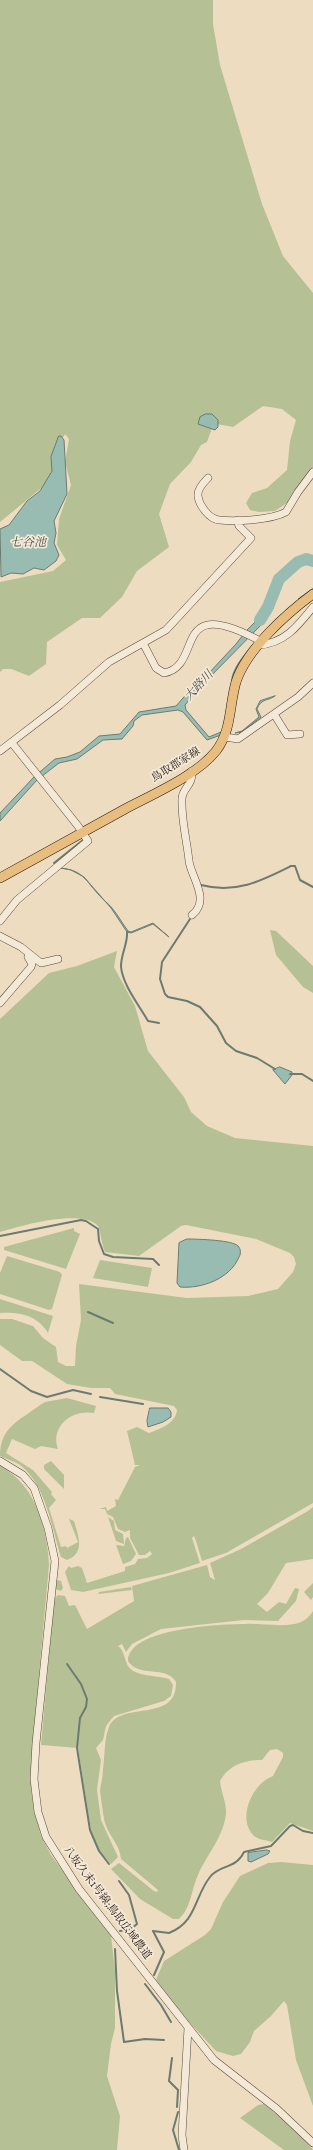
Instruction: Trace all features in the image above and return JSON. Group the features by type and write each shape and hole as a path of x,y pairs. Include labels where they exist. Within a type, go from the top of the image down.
{"main road":[{"name":"鳥取郡家線","path":"0,878 192,771 208,759 225,737 230,721 236,682 248,658 260,644 313,594"}],"street":[{"path":"208,478 199,490 198,496 201,505 207,513 218,520 237,520 254,519 286,512 298,492 313,472"},
{"path":"0,751 60,705 93,674 109,662 166,630 249,541 251,537 239,526 237,520"},
{"path":"143,643 156,668 164,673 177,666 194,634 207,625 223,625 242,631 260,644 276,642 286,637 313,607"},
{"path":"225,737 238,739 298,697 313,683"},
{"path":"274,714 287,735 300,734"},
{"path":"0,921 17,900 88,841 12,743"},
{"path":"192,771 193,779 182,797 189,866 201,883 199,904 192,915"},
{"path":"0,936 25,951 41,963 58,959"},
{"path":"0,1003 31,968 32,964 25,951"},
{"name":"八坂久末1号線;鳥取広域農道","path":"0,1461 23,1475 34,1488 48,1528 55,1561 35,1772 38,1812 46,1837 80,1889 214,2060 246,2087 277,2109 313,2144"},
{"path":"184,2150 182,2136 188,2028"}],"green space":[{"path":"0,0 213,0 213,24 220,65 262,204 283,256 313,293 313,468 290,501 275,511 259,512 250,510 246,503 252,493 267,488 287,470 290,441 296,420 282,409 263,406 233,427 217,424 212,428 207,442 201,445 191,462 170,484 159,514 169,547 137,571 122,597 100,618 82,618 47,642 46,664 29,676 11,669 3,669 0,672 0,582 53,571 66,560 57,545 59,519 71,485 65,462 69,439 65,434 59,445 59,462 50,481 0,522"},
{"path":"270,930 276,931 313,966 313,993 303,987 276,955"},
{"path":"117,951 114,967 135,1006 148,1051 184,1097 191,1112 207,1126 235,1138 313,1146 313,1503 226,1553 202,1561 194,1536 192,1538 200,1563 169,1573 83,1592 71,1590 65,1572 69,1566 71,1568 78,1566 82,1568 87,1583 125,1571 125,1567 135,1564 138,1559 147,1558 152,1554 150,1551 145,1555 139,1555 130,1538 130,1530 125,1532 118,1529 113,1517 107,1514 105,1509 99,1509 106,1507 107,1511 116,1506 115,1499 118,1500 135,1467 140,1465 135,1465 127,1431 137,1427 149,1433 158,1430 174,1419 177,1410 174,1406 115,1394 110,1388 91,1388 67,1384 32,1361 22,1361 0,1345 0,1319 12,1319 33,1326 43,1338 56,1347 58,1362 66,1366 75,1366 76,1346 81,1320 79,1284 187,1298 248,1296 278,1289 293,1272 296,1264 294,1257 290,1253 256,1239 186,1225 181,1226 139,1256 105,1252 98,1226 90,1221 79,1218 50,1220 0,1232 0,1019 49,973 77,966"},
{"path":"74,1228 74,1231 80,1234 66,1269 4,1250 4,1247"},
{"path":"7,1256 60,1272 62,1275 52,1309 49,1310 0,1294 0,1273"},
{"path":"100,1260 152,1268 148,1287 93,1278"},
{"path":"0,1299 53,1316 48,1333 39,1322 33,1318 21,1314 0,1313"},
{"path":"67,1398 96,1406 94,1413 86,1412 78,1414 65,1421 60,1426 56,1441 58,1449 41,1446 35,1449 12,1439 6,1453 33,1470 52,1492 51,1494 56,1500 49,1508 61,1547 66,1546 67,1548 78,1542 69,1519 74,1521 79,1538 79,1548 73,1557 67,1560 61,1557 51,1520 42,1494 36,1483 29,1473 20,1465 0,1456 3,1438 12,1426 45,1402"},
{"path":"51,1461 64,1475 64,1489 44,1469 44,1465"},
{"path":"0,1466 23,1484 31,1496 37,1508 46,1536 49,1565 34,1730 31,1788 34,1811 41,1836 51,1855 111,1935 115,1971 115,2028 111,2044 107,2076 120,2116 117,2150 0,2150"},
{"path":"313,1507 313,1559 286,1563 268,1593 257,1604 267,1612 279,1602 286,1604 295,1588 299,1589 296,1601 278,1621 244,1620 161,1629 132,1644 126,1652 122,1644 118,1646 122,1650 131,1670 141,1674 169,1679 173,1685 171,1696 164,1701 114,1716 106,1726 103,1740 96,1748 101,1760 97,1790 101,1820 118,1857 111,1864 99,1851 91,1830 78,1748 41,1745 54,1599 58,1595 65,1596 69,1606 75,1605 87,1629 134,1601 132,1586 207,1565 210,1577 215,1580 210,1563 241,1549"},
{"path":"108,1517 114,1521 115,1530 123,1534 124,1544 116,1541"},
{"path":"128,1537 136,1554 131,1561 123,1564 116,1545 124,1546 126,1538"},
{"path":"57,1580 61,1581 63,1588 61,1591 55,1589"},
{"path":"313,1583 313,1597 311,1600 304,1592"},
{"path":"131,1587 132,1590 98,1594 99,1592"},
{"path":"313,1611 313,1831 290,1823 272,1842 254,1836 249,1829 247,1811 253,1793 266,1780 273,1776 283,1757 283,1753 277,1749 270,1750 262,1760 243,1762 232,1767 220,1781 226,1810 222,1831 198,1875 186,1910 179,1919 173,1919 140,1899 111,1869 119,1863 154,1891 157,1892 158,1890 121,1859 119,1849 105,1823 100,1792 107,1732 115,1719 124,1714 158,1708 168,1703 174,1695 176,1682 172,1677 159,1672 145,1671 133,1666 128,1661 132,1650 143,1641 178,1630 233,1624 294,1624 305,1620"},
{"path":"281,1862 313,1865 313,2106 296,2060 287,2005 284,2001 271,2016 254,2031 250,2042 241,2054 233,2056 216,2051 178,2010 156,1980 164,1961 205,1935 211,1929 223,1902 240,1876 268,1863"},
{"path":"264,2104 302,2135 313,2150 284,2150 240,2118 258,2105"}],"water":[{"path":"206,414 212,414 218,420 218,427 215,430 198,424 200,417"},
{"name":"七谷池","path":"59,436 61,436 64,440 67,494 54,521 56,533 54,543 59,555 56,561 44,570 34,568 23,574 11,573 1,577 0,529 9,525 27,501 40,491 52,471 51,457"},
{"path":"267,606 271,606 264,622 202,685 185,705 186,710 209,737 221,732 221,735 207,740 183,712 178,710 142,715 134,721 133,726 122,739 103,740 77,759 59,763 37,780 0,821 0,813 34,777 55,759 67,757 80,752 99,736 120,734 139,712 176,706 197,682 209,673 236,644 247,630 264,613"},
{"path":"275,696 263,701 259,705 257,709 261,717 242,732 235,733 242,731 259,717 256,709 260,701"},
{"path":"105,901 128,931 131,932 153,923 169,937 153,924 131,933 127,932"},
{"path":"280,1067 292,1072 292,1075 285,1084 273,1070"},
{"path":"187,1239 229,1242 238,1246 240,1254 235,1265 222,1277 206,1284 180,1287 177,1283 179,1243"},
{"path":"150,1408 168,1408 171,1412 171,1417 163,1422 148,1427 147,1421"},
{"path":"267,1850 270,1851 268,1854 251,1862 248,1861 248,1853"}],"waterway":[{"name":"大路川","path":"260,620 268,607 279,579 298,562 306,559 313,561"},
{"path":"299,599 313,589"},
{"path":"232,681 242,658 252,646"},
{"path":"54,863 83,840"},
{"path":"201,885 226,888 237,887 259,881 291,866 295,866 300,880 313,887"},
{"path":"190,919 162,962 160,979 165,994 168,997 187,1001 200,1007 217,1026 226,1043 236,1051 257,1058 275,1069"},
{"path":"127,932 121,966 124,980 148,1021 159,1023"},
{"path":"290,1074 302,1074 313,1081"},
{"path":"0,1236 81,1220 86,1221 98,1229 99,1241 104,1254 113,1257 153,1259 159,1265"},
{"path":"88,1312 113,1323"},
{"path":"0,1369 31,1391 47,1397 73,1390 91,1394"},
{"path":"100,1397 143,1404"},
{"path":"67,1664 81,1684 87,1699 86,1707 80,1718 77,1748 90,1830 99,1851 109,1864"},
{"path":"154,1975 164,1952 153,1931 169,1933 185,1922 190,1916 205,1885 214,1873 236,1862 244,1852 271,1846 290,1826 293,1825 303,1831 313,1833"},
{"path":"119,1881 129,1895 137,1924 131,1929 120,1931"},
{"path":"115,1949 117,1991 124,2042 145,2039 164,2040"},
{"path":"145,1984 161,2005 171,2022"},
{"path":"172,2058 169,2081 178,2090 177,2107"},
{"path":"178,2112 173,2130 179,2150"}]}
